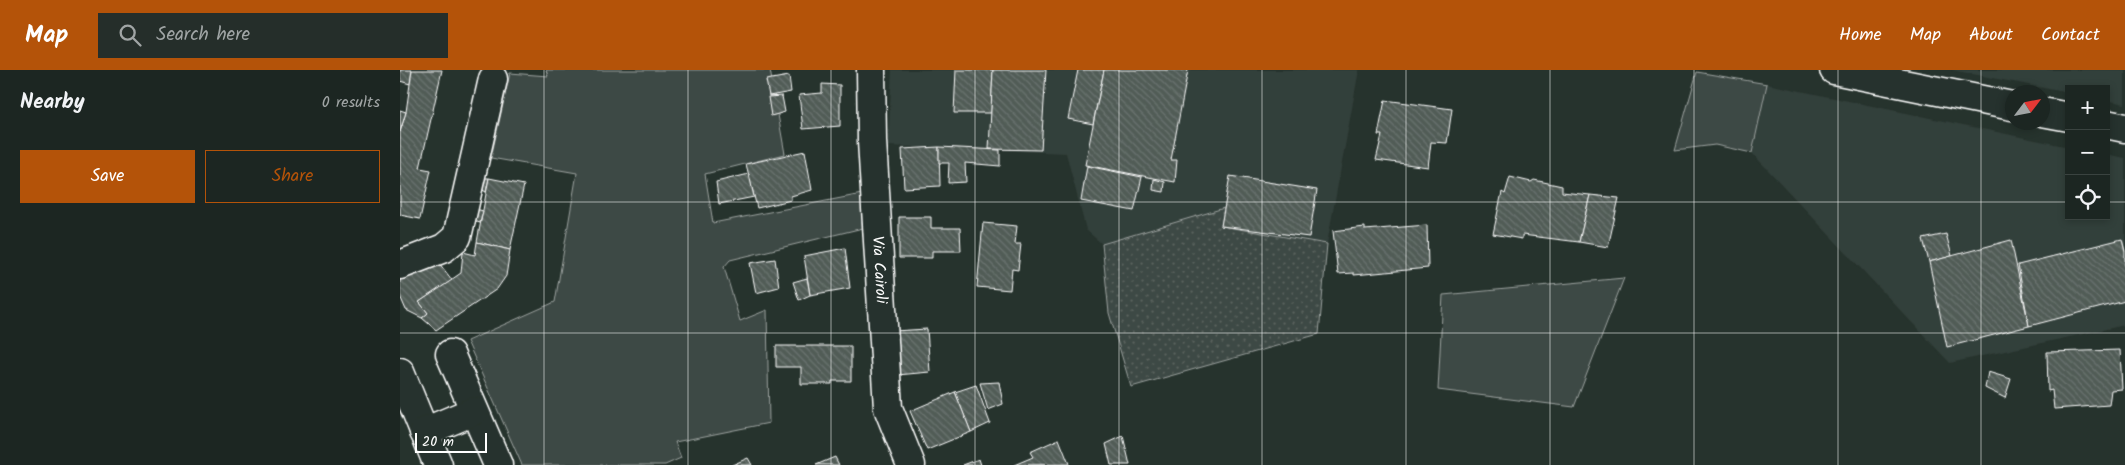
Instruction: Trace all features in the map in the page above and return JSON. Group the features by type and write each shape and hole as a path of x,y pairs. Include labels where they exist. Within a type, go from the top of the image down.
{"street":[{"name":"Via Cairoli","path":"871,70 872,142 888,408 911,465"},
{"path":"1834,70 2005,105"},
{"path":"400,265 444,248 458,237 493,79"},
{"path":"2050,113 2065,116"},
{"path":"2110,125 2125,128"},
{"path":"450,354 498,465"},
{"path":"401,378 438,465"},
{"path":"424,432 474,411"}],"shaded area":[{"path":"546,70 770,70 785,154 705,174 713,223 862,194 863,228 730,260 724,267 740,321 767,310 769,423 675,442 681,458 665,465 522,465 467,341 555,302 577,173 491,158 510,73 548,76"},
{"path":"892,70 1359,70 1327,244 1221,226 1224,208 1102,244 1086,230 1066,153 888,146"},
{"path":"1952,70 2125,70 2125,104 2110,101 2110,85 2065,85 2065,92 2050,89 2050,85 2028,85"},
{"path":"1697,72 1767,84 1752,153 1715,145 1675,150"},
{"path":"1767,84 2065,146 2065,220 2110,220 2110,155 2125,158 2125,325 1950,363 1752,153"},
{"path":"1224,208 1221,226 1327,244 1319,334 1131,387 1109,313 1102,244"},
{"path":"1624,278 1574,407 1438,390 1443,295"}],"building":[{"path":"400,70 412,70 410,84 400,81"},
{"path":"412,70 442,70 420,168 431,170 420,219 400,215 400,132 406,112"},
{"path":"956,70 993,70 991,113 954,113"},
{"path":"993,70 1046,70 1041,150 989,149"},
{"path":"1078,70 1104,70 1093,124 1068,119"},
{"path":"1104,70 1188,70 1171,160 1177,160 1175,182 1085,165"},
{"path":"789,76 791,92 769,96 766,80"},
{"path":"822,84 840,85 840,126 803,129 799,95 822,93"},
{"path":"782,96 785,112 771,116 768,97"},
{"path":"1385,100 1452,109 1447,143 1431,142 1428,167 1376,160 1382,135 1378,135"},
{"path":"400,110 406,112 400,132"},
{"path":"939,147 940,186 904,188 902,149"},
{"path":"939,147 1000,150 1000,166 965,163 966,182 948,183 949,163 939,163"},
{"path":"805,151 812,190 791,196 791,200 757,208 746,164"},
{"path":"1087,166 1142,177 1134,211 1081,201"},
{"path":"749,174 754,197 719,204 716,182"},
{"path":"1230,176 1317,190 1309,237 1221,226"},
{"path":"1510,177 1562,186 1562,192 1590,195 1579,242 1522,235 1522,239 1493,234 1502,192 1505,194"},
{"path":"482,178 489,178 486,192 481,189"},
{"path":"489,178 524,185 510,250 477,242"},
{"path":"1154,179 1165,182 1164,192 1153,190"},
{"path":"1590,195 1619,198 1608,247 1579,242"},
{"path":"476,209 483,211 480,223 474,221"},
{"path":"899,217 931,217 931,228 960,228 961,251 932,251 932,258 899,258"},
{"path":"983,223 1017,226 1015,244 1021,244 1018,270 1012,269 1010,290 977,287"},
{"path":"1427,225 1428,268 1354,275 1354,273 1338,274 1333,231 1365,227 1365,230"},
{"path":"1946,234 1952,256 1929,262 1923,239"},
{"path":"2122,239 2125,251 2125,301 2029,326 2018,265"},
{"path":"2011,240 2029,326 1947,347 1929,262"},
{"path":"477,242 510,250 506,276 497,289 436,330 422,318 428,313 419,302 461,273 463,252 475,255"},
{"path":"845,248 850,288 810,295 804,256"},
{"path":"775,259 779,287 756,293 750,263"},
{"path":"439,263 452,280 419,302 428,313 422,318 406,310 400,296 400,280"},
{"path":"807,278 810,295 799,300 793,282"},
{"path":"927,329 930,372 897,375 894,331"},
{"path":"776,346 851,346 851,381 832,381 832,384 801,384 801,367 776,367"},
{"path":"2120,350 2122,389 2111,390 2109,405 2054,409 2052,390 2048,391 2047,352"},
{"path":"1988,372 2011,379 2005,398 1985,388"},
{"path":"999,382 1003,404 988,410 980,383"},
{"path":"976,385 990,423 971,432 955,392"},
{"path":"955,392 971,432 927,450 910,411"},
{"path":"1123,436 1130,465 1111,465 1106,444"},
{"path":"1059,439 1069,464 1014,465 1033,457 1030,452"},
{"path":"835,457 839,465 816,465"},
{"path":"748,458 752,465 732,465"},
{"path":"979,459 981,465 963,465"}]}
